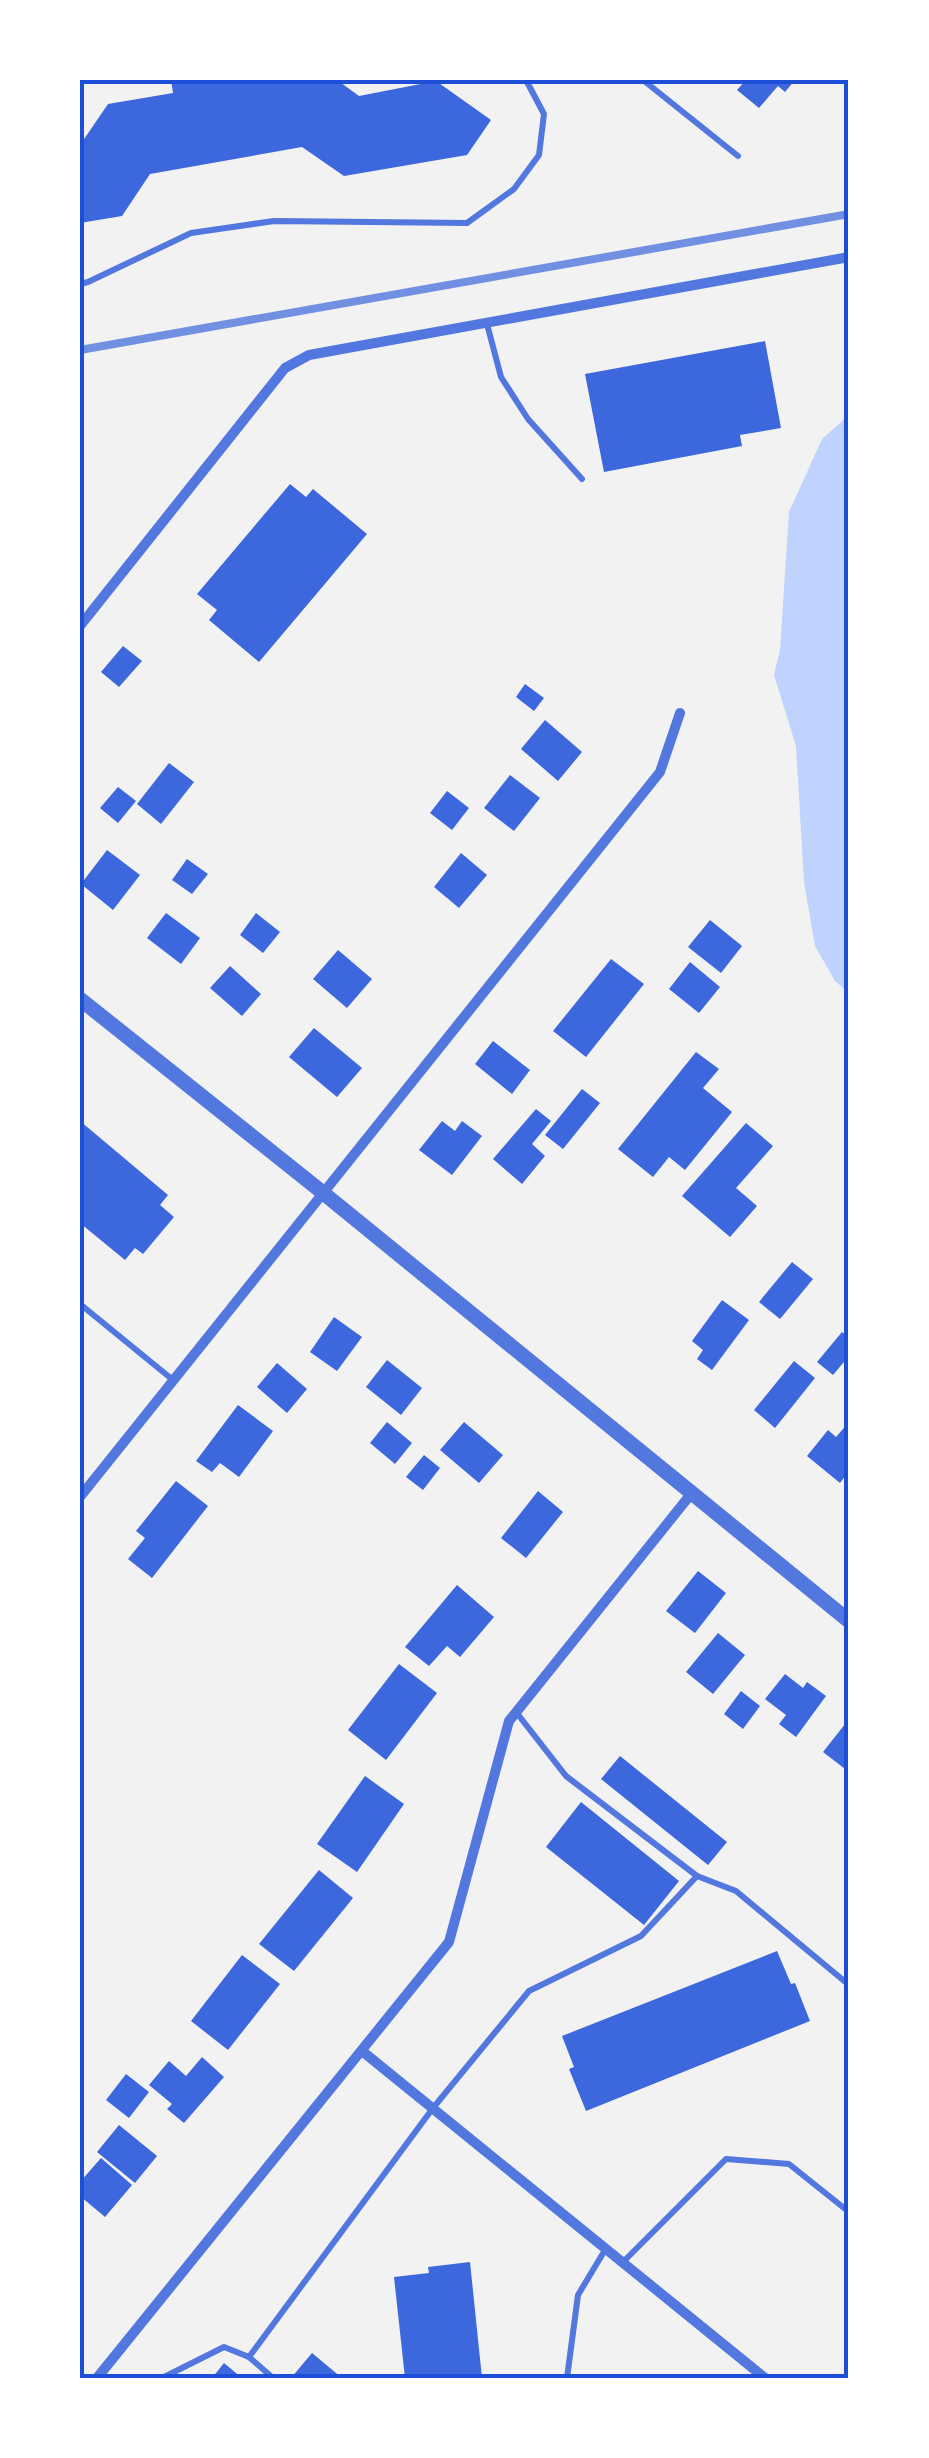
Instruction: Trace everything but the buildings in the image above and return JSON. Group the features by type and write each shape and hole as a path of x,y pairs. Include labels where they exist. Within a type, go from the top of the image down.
{"street":[{"path":"82,620 285,368 309,355 849,257"},
{"path":"80,1497 660,772 680,713"},
{"path":"80,999 849,1621"},
{"path":"96,2378 449,1942 509,1720 691,1494"},
{"path":"362,2051 766,2378"}],"lane":[{"path":"80,284 191,233 274,221 467,223 514,190 539,156 544,114 526,80"},
{"path":"643,80 738,156"},
{"path":"486,323 500,377 528,418 582,479"},
{"path":"80,1304 173,1380"},
{"path":"516,1712 566,1776 697,1876 736,1891 849,1985"},
{"path":"249,2357 432,2108 528,1992 641,1936 697,1876"},
{"path":"622,2262 726,2159 789,2164 849,2212"},
{"path":"567,2378 578,2294 606,2249"},
{"path":"162,2378 224,2347 249,2357 273,2378"}],"water":[{"path":"849,415 849,993 835,981 815,946 804,882 796,746 774,675 780,650 789,512 822,439"}],"railway":[{"path":"80,350 849,214"}]}
